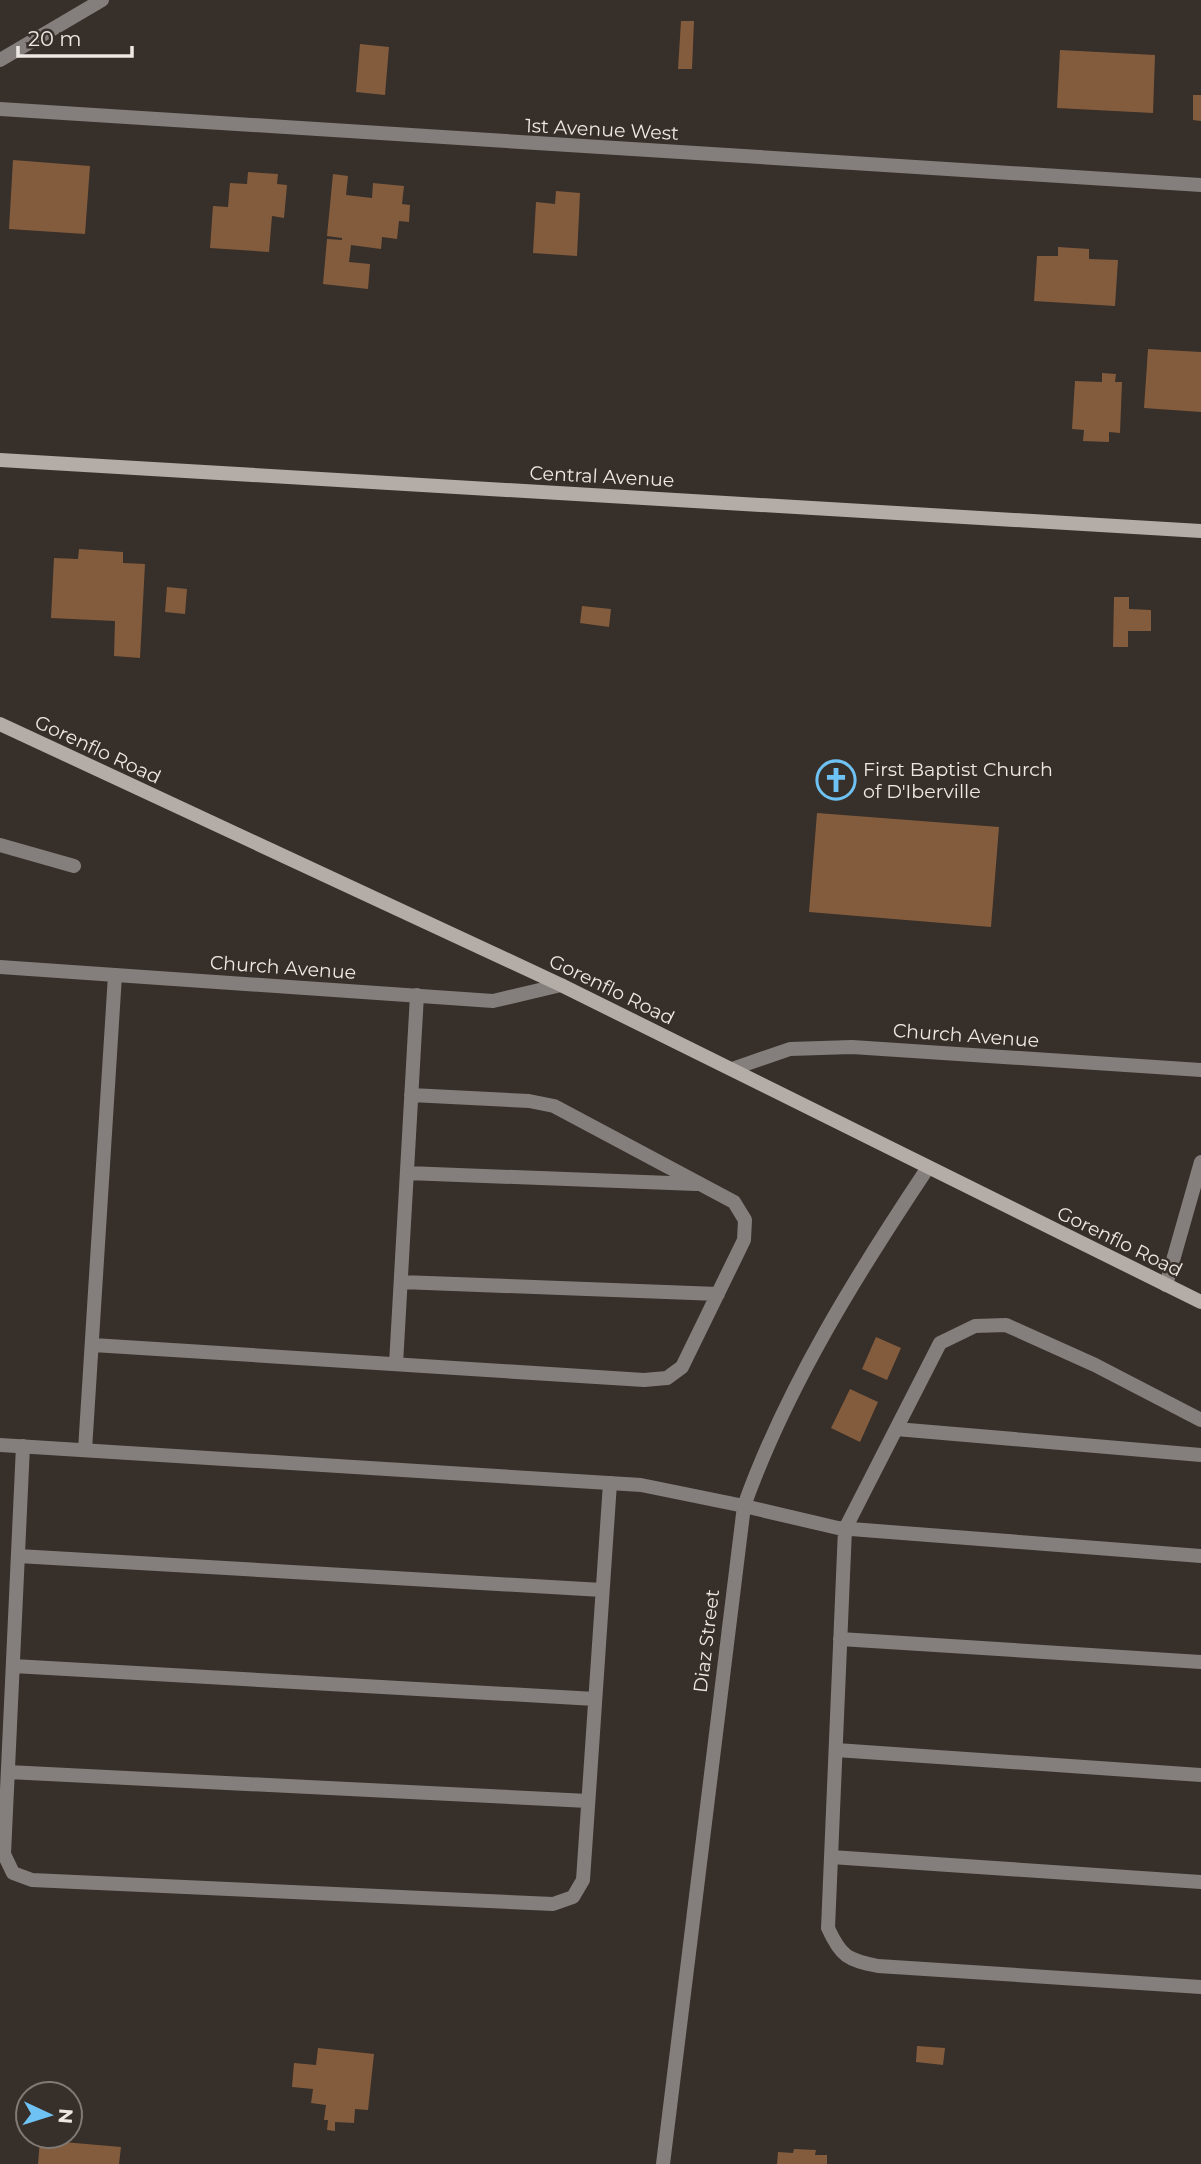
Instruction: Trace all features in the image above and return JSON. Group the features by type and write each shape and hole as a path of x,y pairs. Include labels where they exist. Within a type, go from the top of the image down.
{"street":[{"path":"0,60 102,0"},
{"name":"1st Avenue West","path":"0,109 1201,185"},
{"name":"Central Avenue","path":"0,460 1201,531"},
{"name":"Gorenflo Road","path":"0,724 561,985 1201,1302"},
{"path":"0,845 74,866"},
{"name":"Church Avenue","path":"0,967 493,1000 561,985"},
{"path":"85,1450 115,975"},
{"path":"397,1364 417,995"},
{"name":"Church Avenue","path":"732,1069 790,1049 852,1046 1201,1070"},
{"path":"93,1345 644,1380 667,1378 682,1367 744,1240 745,1220 734,1202 554,1106 529,1101 411,1095"},
{"path":"1166,1285 1200,1167"},
{"name":"Diaz Street","path":"663,2164 744,1506 756,1471 809,1364 871,1253 928,1169"},
{"path":"407,1173 701,1184"},
{"path":"401,1282 718,1294"},
{"path":"1201,1420 1096,1365 1006,1325 975,1326 940,1343 845,1529 828,1928 836,1947 850,1960 878,1966 1201,1987"},
{"path":"896,1429 1201,1455"},
{"path":"0,1445 641,1485 845,1529 1201,1556"},
{"path":"23,1446 4,1854 13,1873 32,1880 553,1904 573,1897 583,1880 610,1483"},
{"path":"18,1556 602,1590"},
{"path":"840,1639 1201,1662"},
{"path":"13,1666 595,1699"},
{"path":"835,1751 1201,1775"},
{"path":"8,1772 588,1801"},
{"path":"831,1857 1201,1882"}],"building":[{"path":"681,21 694,21 692,69 678,69"},
{"path":"360,44 389,47 385,95 356,92"},
{"path":"1060,50 1155,55 1153,113 1057,108"},
{"path":"1193,95 1201,95 1201,121 1193,120"},
{"path":"13,160 90,166 85,234 9,229"},
{"path":"248,172 278,174 277,184 287,185 284,218 272,216 269,252 210,248 213,206 228,207 230,183 247,184"},
{"path":"333,174 348,176 346,195 372,198 373,183 404,186 402,204 410,205 409,222 399,221 397,239 382,237 381,249 351,245 349,262 370,264 368,289 323,284 327,239 342,240 327,236"},
{"path":"556,191 580,193 577,256 533,253 536,202 555,204"},
{"path":"1058,247 1089,249 1089,259 1118,260 1115,306 1034,301 1037,256 1058,256"},
{"path":"1148,349 1201,352 1201,412 1144,408"},
{"path":"1102,373 1116,374 1115,382 1122,382 1120,433 1109,432 1109,442 1083,441 1084,430 1072,429 1075,381 1102,382"},
{"path":"79,549 123,552 123,563 145,564 140,658 114,656 115,621 51,618 54,558 78,559"},
{"path":"167,587 187,589 185,614 165,612"},
{"path":"1114,597 1129,597 1129,609 1151,610 1151,631 1128,631 1128,647 1113,647"},
{"path":"582,606 611,609 609,627 580,623"},
{"path":"817,813 999,827 991,927 809,912"},
{"path":"876,1337 901,1348 887,1380 862,1369"},
{"path":"850,1389 878,1402 860,1442 831,1428"},
{"path":"917,2046 945,2048 943,2065 916,2062"},
{"path":"318,2048 374,2054 368,2110 355,2109 354,2123 335,2122 335,2131 327,2130 328,2120 324,2120 326,2105 311,2103 313,2089 292,2087 294,2063 316,2065"},
{"path":"84,2144 121,2147 119,2164 38,2164 39,2150 84,2150"},
{"path":"794,2149 816,2150 815,2155 827,2155 827,2164 777,2164 778,2152 793,2153"}],"place":[{"name":"First Baptist Church of D'Iberville","path":"836,780"}]}
